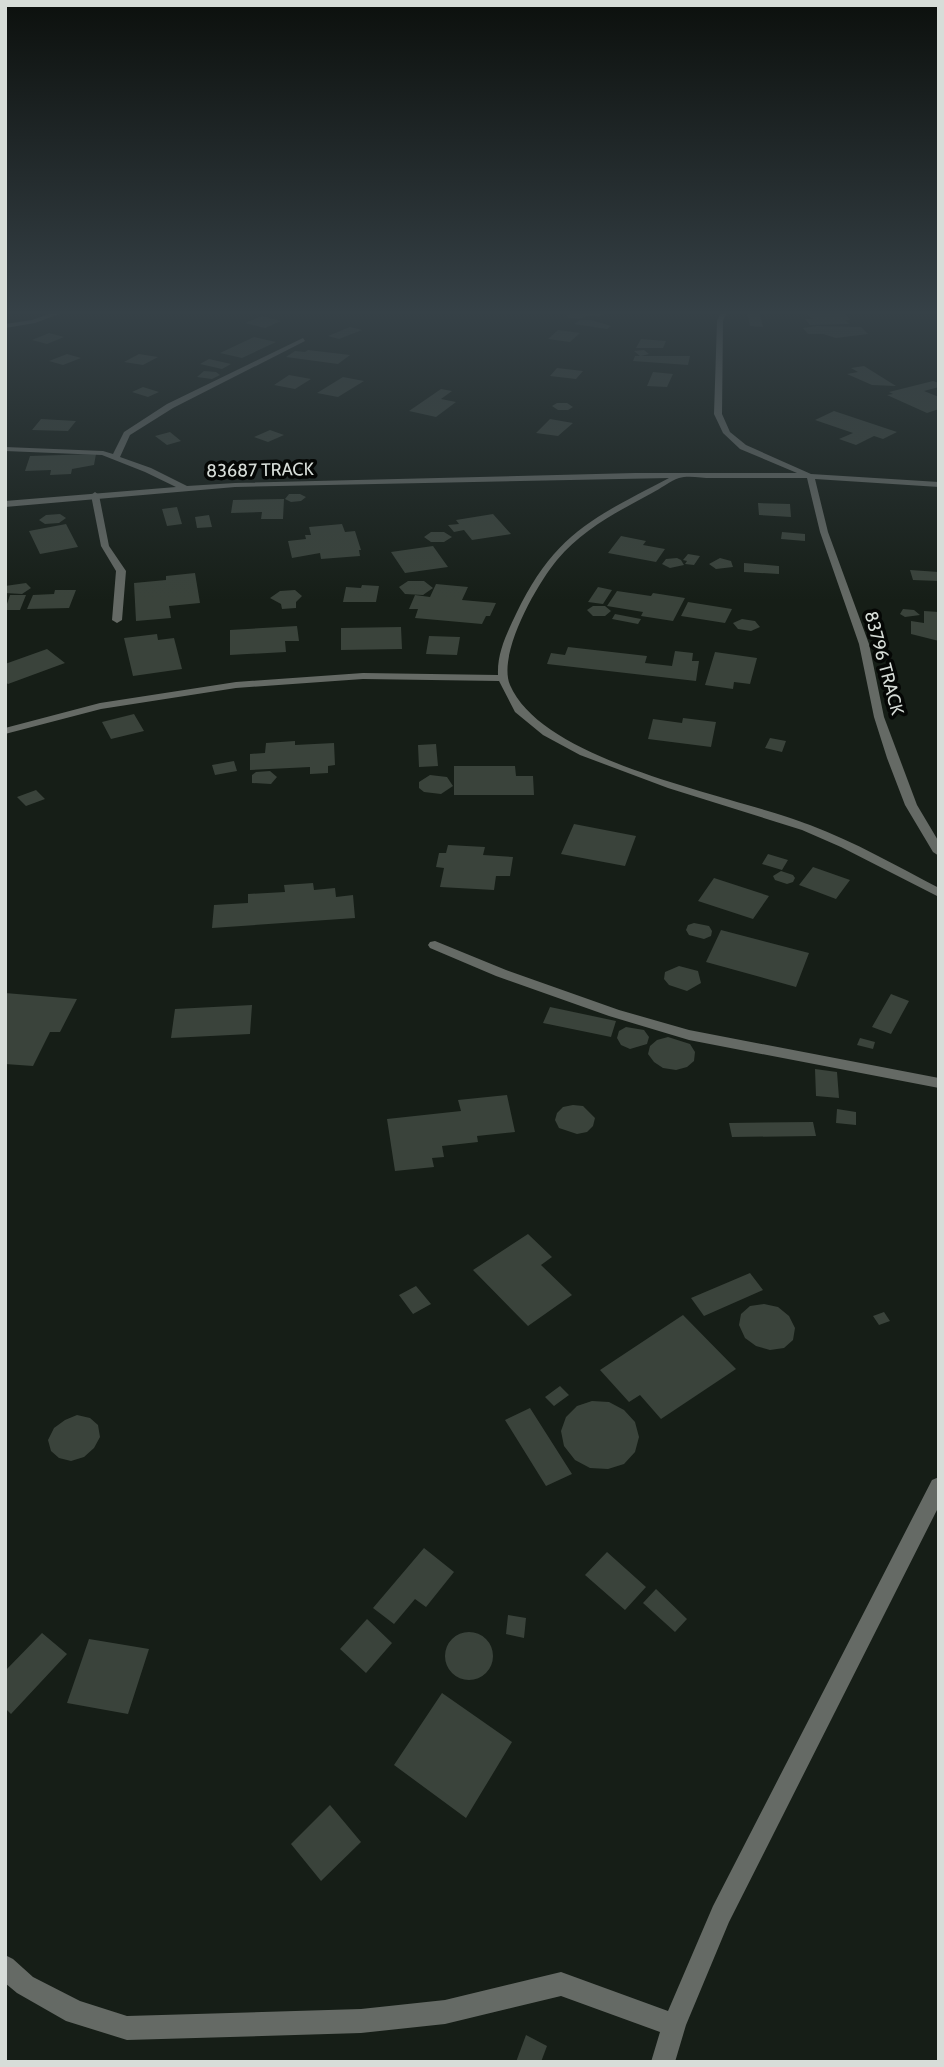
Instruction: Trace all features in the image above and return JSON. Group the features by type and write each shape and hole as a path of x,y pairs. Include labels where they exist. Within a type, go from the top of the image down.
{"street":[{"path":"116,456 127,434 166,408"},
{"path":"718,408 721,424 744,447 810,476"},
{"path":"5,449 80,450 116,456 184,488"},
{"path":"680,475 607,512 570,538 548,563 530,591 506,647 502,666 510,697 522,714 550,736 570,747 606,763 821,832 939,893"},
{"name":"83687 TRACK","path":"5,504 184,488 680,475 810,476 939,485"},
{"name":"83796 TRACK","path":"810,476 824,532 864,644 880,717 893,758 911,805 939,852"},
{"path":"95,495 102,536 121,571 117,620"},
{"path":"5,731 100,706 236,685 363,676 503,678"},
{"path":"925,829 939,830"},
{"path":"435,945 501,973 614,1013 689,1035 939,1083"},
{"path":"663,2062 674,2025 721,1914 939,1486"},
{"path":"5,1967 25,1985 75,2012 127,2028 360,2021 444,2012 562,1984 674,2025"}],"building":[{"path":"413,408 447,408 436,417 409,411"},
{"path":"917,408 939,408 939,409 927,413"},
{"path":"834,411 897,432 883,439 874,436 856,445 839,439 853,433 815,420"},
{"path":"41,419 76,421 68,431 32,430"},
{"path":"550,419 573,423 558,436 536,433"},
{"path":"270,430 284,435 268,442 254,437"},
{"path":"170,432 181,441 167,445 155,436"},
{"path":"96,454 94,465 72,469 71,474 50,475 51,470 25,471 30,456"},
{"path":"289,494 306,497 301,501 291,502 285,499"},
{"path":"284,499 283,519 261,519 262,512 231,513 233,500"},
{"path":"758,503 790,504 791,517 759,515"},
{"path":"177,507 182,524 167,526 162,509"},
{"path":"60,514 66,518 59,523 45,524 39,520 46,515"},
{"path":"493,514 511,534 472,540 464,530 454,532 448,525 459,524 456,520"},
{"path":"209,515 212,527 197,528 195,517"},
{"path":"66,524 78,547 40,554 29,531"},
{"path":"342,524 345,532 355,531 361,550 360,556 321,559 320,553 292,558 288,541 306,539 305,535 311,535 309,527"},
{"path":"431,532 444,532 452,537 444,542 431,542 424,537"},
{"path":"782,532 805,534 805,541 781,539"},
{"path":"621,536 646,541 643,545 665,549 656,562 608,553"},
{"path":"433,546 448,567 405,573 391,552"},
{"path":"688,554 700,556 694,565 685,564 687,561 683,560"},
{"path":"677,558 684,565 670,568 662,564 666,559"},
{"path":"720,558 731,561 733,567 716,569 709,564"},
{"path":"744,563 779,566 779,574 744,572"},
{"path":"910,570 939,572 939,581 913,580"},
{"path":"195,573 200,603 169,606 171,618 136,621 134,583 166,580 166,576"},
{"path":"408,581 424,581 433,588 423,595 405,594 399,587"},
{"path":"26,583 31,588 22,594 5,593 5,586"},
{"path":"436,584 468,587 462,600 496,603 490,616 486,616 482,624 415,618 418,609 409,609 415,595 430,597"},
{"path":"362,585 379,586 376,602 343,602 346,587 361,588"},
{"path":"598,587 612,590 603,604 588,602"},
{"path":"55,590 76,590 69,608 27,609 33,595 54,594"},
{"path":"295,590 302,596 296,602 296,608 282,609 281,604 270,598 280,591"},
{"path":"617,591 685,598 673,621 641,616 643,612 607,606"},
{"path":"10,595 26,595 20,610 5,610"},
{"path":"688,602 732,609 725,623 681,616"},
{"path":"593,606 605,606 611,611 605,616 593,616 587,610"},
{"path":"903,609 914,610 920,615 905,617 900,614"},
{"path":"924,611 939,612 939,641 911,634 911,621 924,623"},
{"path":"615,614 641,619 638,624 612,619"},
{"path":"742,619 755,621 760,627 751,631 738,629 733,623"},
{"path":"297,626 299,641 285,641 286,652 230,655 230,630"},
{"path":"401,627 402,649 341,650 341,628"},
{"path":"157,634 158,640 174,638 182,669 133,676 124,638"},
{"path":"429,636 460,637 457,655 426,654"},
{"path":"568,647 647,656 645,663 672,666 675,651 693,653 692,661 699,661 696,681 547,664 551,653 565,655"},
{"path":"47,649 65,663 8,684 5,682 5,664"},
{"path":"715,652 757,658 750,684 734,682 733,689 705,685"},
{"path":"134,714 144,731 111,739 102,722"},
{"path":"683,718 716,722 711,747 648,739 653,719 682,723"},
{"path":"770,738 786,741 782,752 765,748"},
{"path":"295,741 295,745 334,743 335,765 328,766 328,773 310,774 310,767 250,770 250,754 265,753 266,743"},
{"path":"436,744 438,766 419,767 418,745"},
{"path":"234,761 237,771 215,775 212,765"},
{"path":"454,766 515,766 516,776 533,776 534,795 454,795"},
{"path":"270,771 277,777 271,784 252,783 252,775 256,772"},
{"path":"430,775 447,777 453,786 441,794 424,792 419,788 419,782"},
{"path":"36,790 45,799 26,806 17,797"},
{"path":"574,824 636,836 625,866 561,854"},
{"path":"448,845 485,847 483,855 513,857 510,876 496,876 494,890 440,887 444,868 436,867 439,853 446,853"},
{"path":"768,854 788,860 782,870 762,864"},
{"path":"813,867 850,880 836,899 799,885"},
{"path":"781,871 793,875 793,882 787,884 775,880 773,876"},
{"path":"714,878 769,896 753,919 698,901"},
{"path":"313,883 314,890 335,888 336,897 353,895 355,918 212,928 214,905 248,903 248,894 285,892 284,885"},
{"path":"694,923 709,926 711,936 704,939 689,935 686,930 688,925"},
{"path":"721,930 809,953 796,987 706,962"},
{"path":"679,966 698,971 701,983 687,991 669,985 664,979 665,972"},
{"path":"5,993 77,999 60,1032 50,1032 33,1066 5,1064"},
{"path":"891,994 909,1001 891,1034 872,1027"},
{"path":"252,1005 250,1034 171,1038 175,1009"},
{"path":"550,1007 616,1021 611,1037 543,1023"},
{"path":"626,1027 644,1030 649,1037 647,1044 630,1049 621,1045 617,1038 619,1031"},
{"path":"668,1037 690,1044 695,1052 694,1061 687,1067 676,1070 663,1068 648,1054 650,1046 657,1040"},
{"path":"860,1038 875,1042 873,1049 857,1045"},
{"path":"815,1069 837,1072 839,1098 816,1096"},
{"path":"507,1095 515,1132 477,1136 478,1142 442,1146 444,1157 432,1158 434,1167 395,1171 387,1119 461,1111 458,1100"},
{"path":"583,1106 595,1118 593,1126 587,1132 577,1134 559,1128 555,1120 557,1113 563,1107"},
{"path":"837,1109 856,1112 856,1125 836,1123"},
{"path":"813,1122 816,1136 732,1137 729,1123"},
{"path":"528,1234 552,1257 541,1265 572,1295 528,1326 473,1270"},
{"path":"750,1273 763,1290 704,1316 691,1298"},
{"path":"416,1286 431,1304 413,1314 399,1295"},
{"path":"764,1304 778,1307 789,1316 795,1328 793,1340 784,1348 770,1350 756,1346 745,1338 739,1325 741,1314 750,1306"},
{"path":"884,1312 890,1321 879,1325 873,1316"},
{"path":"683,1315 736,1369 661,1419 640,1395 629,1402 600,1370"},
{"path":"560,1386 569,1395 554,1406 545,1397"},
{"path":"592,1401 609,1402 624,1410 635,1422 639,1437 635,1452 624,1464 608,1469 590,1468 575,1460 564,1446 561,1431 566,1417 577,1406"},
{"path":"530,1408 572,1474 546,1486 505,1420"},
{"path":"77,1415 90,1418 98,1425 100,1437 94,1448 84,1457 71,1461 59,1458 51,1451 48,1440 54,1428"},
{"path":"424,1548 454,1572 426,1607 415,1599 394,1624 373,1608"},
{"path":"607,1552 646,1587 625,1610 585,1575"},
{"path":"656,1589 687,1619 675,1632 643,1603"},
{"path":"508,1615 526,1618 524,1638 506,1634"},
{"path":"367,1619 392,1643 366,1673 340,1649"},
{"path":"469,1632 486,1639 493,1656 486,1673 469,1680 452,1673 445,1656 452,1639"},
{"path":"42,1633 67,1654 11,1714 5,1708 5,1671"},
{"path":"89,1639 149,1649 128,1714 67,1703"},
{"path":"442,1693 512,1742 466,1818 394,1765"},
{"path":"330,1805 361,1842 321,1881 291,1844"},
{"path":"526,2035 547,2046 541,2062 516,2062"}]}
